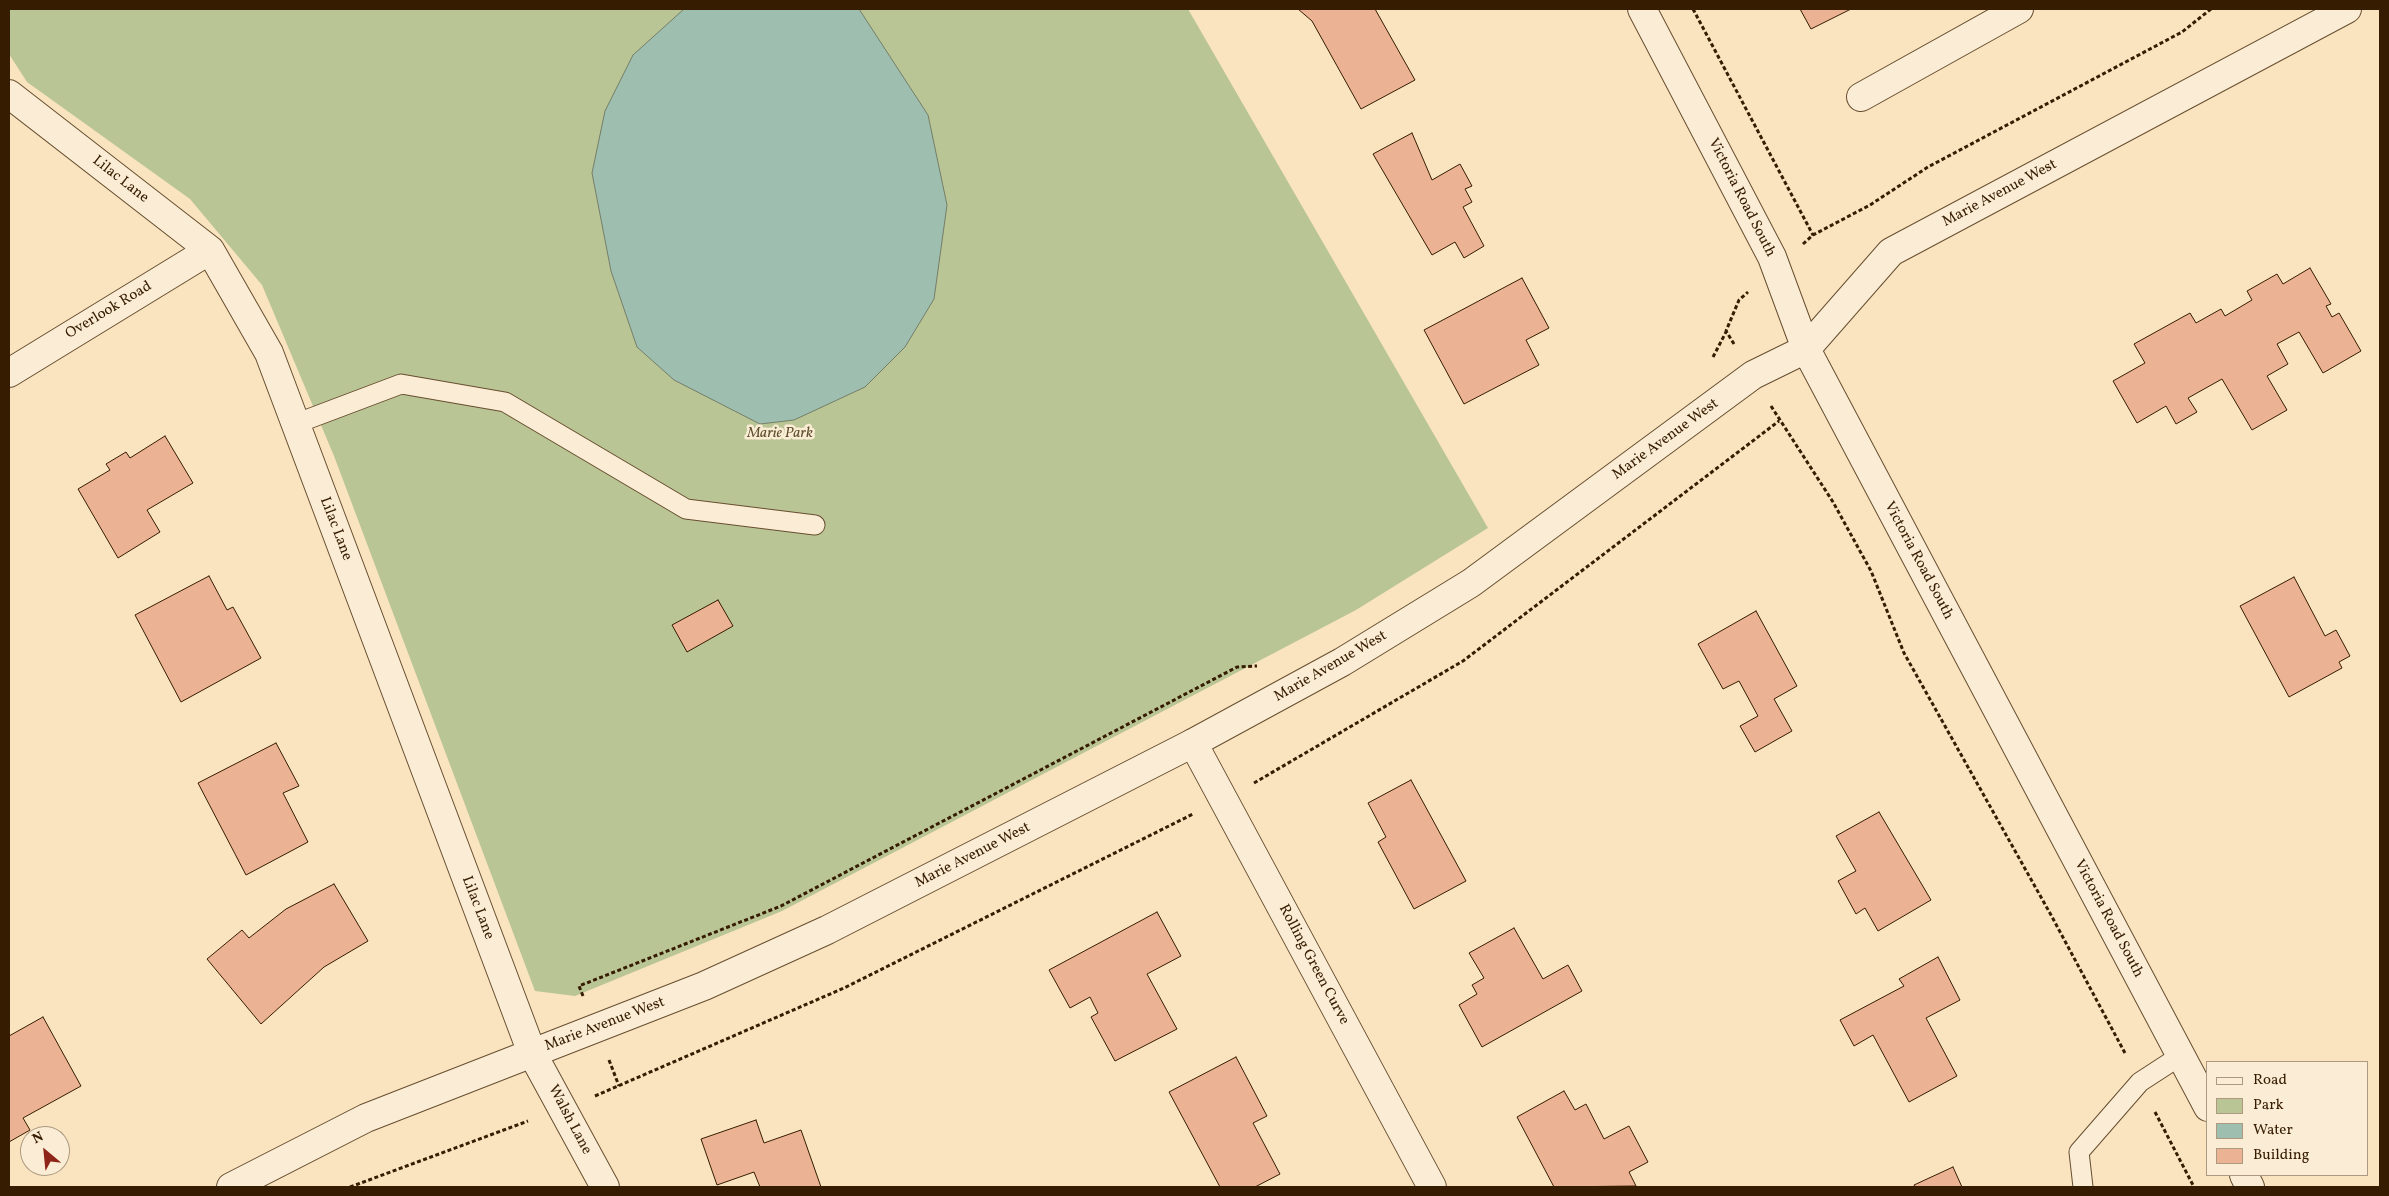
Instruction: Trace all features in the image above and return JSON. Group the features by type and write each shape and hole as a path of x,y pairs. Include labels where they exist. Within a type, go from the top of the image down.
{"street":[{"name":"Victoria Road South","path":"1642,9 1772,256 1806,349 2206,1103"},
{"path":"1861,97 2019,9"},
{"name":"Marie Avenue West","path":"231,1187 366,1118 704,986 827,930 1193,743 1342,662 1471,583 1753,375 1806,349 1891,252 2347,9"},
{"name":"Lilac Lane","path":"9,94 210,250 269,353 532,1053"},
{"name":"Overlook Road","path":"9,373 210,250"},
{"name":"Rolling Green Curve","path":"1193,743 1432,1187"},
{"name":"Walsh Lane","path":"532,1053 605,1187"}],"lane":[{"path":"295,424 401,384 505,402 686,509 815,525"},
{"path":"2083,1187 2079,1152 2140,1082 2180,1056"}],"path":[{"path":"1693,9 1813,235 1870,205 1928,167 2182,32 2211,9"},
{"path":"1709,360 1716,355 1726,331"},
{"path":"350,1187 610,1090 844,988 1224,799 1463,661 1779,421 1833,502 1871,571 1904,653 2046,906 2194,1187"},
{"path":"579,986 781,906 1237,667 1264,666"}],"green space":[{"name":"Marie Park","path":"9,9 1188,9 1488,528 1356,610 782,911 575,996 535,991 334,456 262,285 190,199 27,82 9,54"}],"water":[{"path":"684,9 859,9 928,115 947,205 934,299 905,347 865,387 794,420 760,424 674,380 637,347 611,271 592,173 605,111 633,55"}],"building":[{"path":"1298,9 1375,9 1415,80 1361,109 1312,21"},
{"path":"1800,9 1851,9 1811,29"},
{"path":"1412,133 1432,180 1460,164 1472,186 1465,189 1472,202 1463,207 1484,246 1464,258 1455,242 1432,255 1373,154"},
{"path":"2310,268 2331,304 2326,306 2332,317 2339,313 2361,351 2323,373 2299,332 2277,344 2288,364 2267,376 2287,410 2252,430 2222,379 2188,398 2197,412 2176,424 2166,406 2137,423 2113,381 2145,363 2134,344 2190,313 2196,323 2221,309 2225,316 2252,300 2247,291 2277,274 2283,284"},
{"path":"1522,278 1549,328 1526,340 1539,365 1464,404 1424,330"},
{"path":"165,436 193,483 147,510 160,532 118,558 78,489 110,470 106,464 126,452 130,458"},
{"path":"209,576 227,610 233,607 261,658 181,702 135,615"},
{"path":"2294,577 2325,636 2336,630 2350,656 2339,662 2342,668 2289,697 2240,606"},
{"path":"718,600 733,626 687,652 672,625"},
{"path":"1756,611 1797,686 1774,699 1792,731 1755,752 1740,726 1758,716 1739,681 1723,689 1698,644"},
{"path":"276,743 299,786 283,793 308,842 246,875 198,783"},
{"path":"1411,780 1466,881 1414,909 1378,842 1386,837 1368,803"},
{"path":"1879,812 1931,900 1878,931 1865,908 1856,914 1838,881 1856,871 1836,836"},
{"path":"334,884 368,941 324,967 261,1024 207,959 242,930 249,938 286,909"},
{"path":"1157,912 1181,956 1147,974 1177,1029 1115,1061 1091,1017 1098,1013 1090,997 1070,1008 1049,970"},
{"path":"1514,928 1543,979 1568,965 1582,991 1482,1047 1459,1005 1477,994 1472,985 1484,978 1469,953"},
{"path":"1938,957 1960,1000 1926,1018 1957,1076 1909,1102 1873,1035 1854,1046 1840,1020 1904,986 1899,979"},
{"path":"43,1017 81,1086 23,1118 28,1126 20,1126 20,1136 9,1142 9,1036"},
{"path":"1236,1057 1267,1116 1253,1123 1280,1174 1255,1187 1220,1187 1169,1092"},
{"path":"1564,1091 1575,1110 1586,1104 1604,1139 1629,1126 1648,1162 1629,1172 1636,1186 1554,1187 1517,1117"},
{"path":"756,1120 764,1143 801,1130 821,1187 760,1187 754,1172 717,1185 701,1139"},
{"path":"1953,1167 1962,1187 1915,1187 1914,1185"}]}
